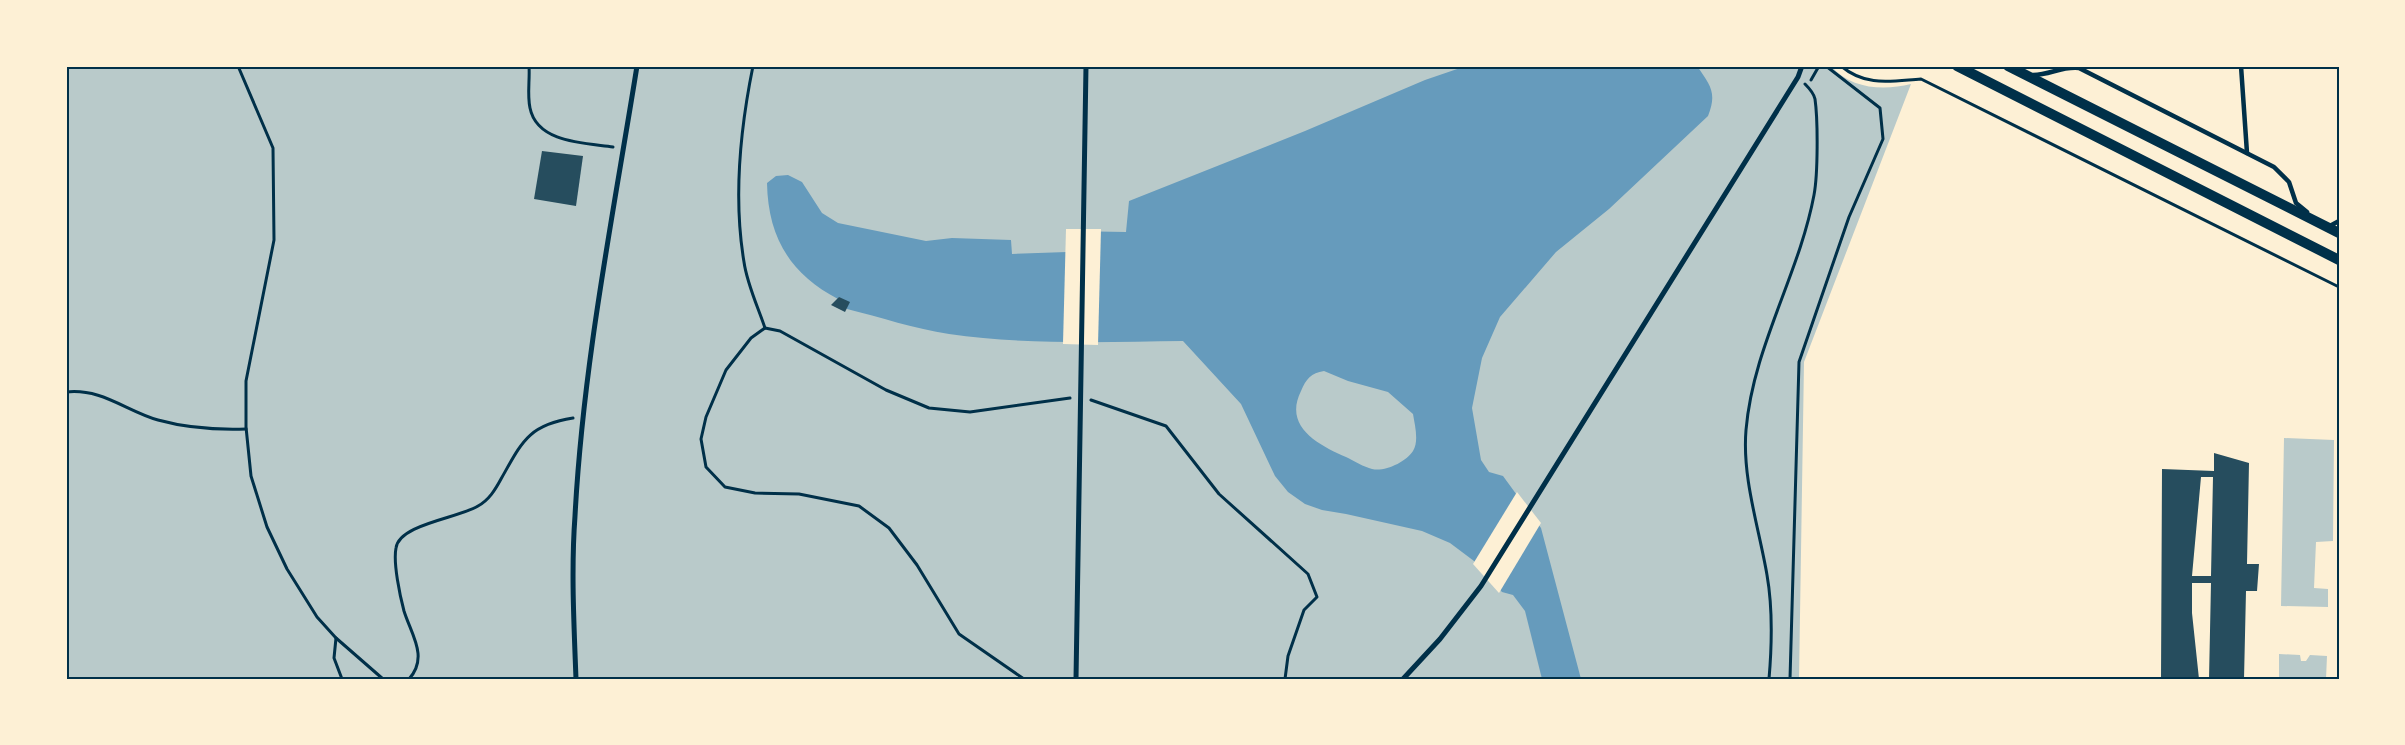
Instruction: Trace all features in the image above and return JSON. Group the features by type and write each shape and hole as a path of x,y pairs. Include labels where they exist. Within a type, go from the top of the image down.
{"street":[{"path":"576,679 574,516 583,416 594,318 637,66"},
{"path":"1076,679 1086,66"},
{"path":"1403,679 1440,639 1481,586 1798,77 1802,66"},
{"path":"1957,66 2339,260"},
{"path":"2008,66 2339,233"}],"lane":[{"path":"2241,66 2247,153"},
{"path":"2025,75 2048,75 2061,68 2079,68 2274,167 2289,182 2296,203 2323,225 2339,220"}],"path":[{"path":"238,66 273,148 274,240 246,381 246,429 251,476 267,527 286,569 317,617 336,638 384,679"},
{"path":"529,66 530,111 538,125 552,136 583,143 624,148"},
{"path":"753,66 740,136 739,193 744,264 765,328"},
{"path":"1807,86 1819,66"},
{"path":"1790,679 1799,362 1849,217 1883,139 1880,108 1826,66"},
{"path":"1841,66 1852,75 1871,81 1921,79 2339,287"},
{"path":"1769,679 1772,612 1747,468 1746,432 1752,388 1763,347 1810,215 1816,184 1815,97 1798,77"},
{"path":"1024,679 959,634 917,565 890,528 859,506 799,494 755,493 725,487 706,467 701,439 706,417 726,370 751,338 765,328 780,331 886,390 929,408 970,412 1080,396 1166,426 1219,494 1308,574 1317,597 1304,610 1288,656 1285,679"},
{"path":"66,392 96,393 160,421 213,429 246,429"},
{"path":"409,679 415,673 418,651 404,611 397,569 396,547 401,536 413,529 480,506 494,492 525,438 555,421 583,416"},
{"path":"336,638 334,658 342,679"}],"shaded area":[{"path":"66,66 1831,66 1848,80 1858,84 1889,87 1911,84 1804,362 1799,679 66,679"},
{"path":"2284,438 2334,440 2333,541 2316,542 2314,588 2328,589 2328,607 2281,606"},
{"path":"2279,654 2300,655 2301,661 2306,661 2310,655 2327,656 2326,679 2279,679"}],"water":[{"path":"1466,66 1697,66 1711,90 1712,101 1708,116 1609,209 1556,252 1500,317 1482,358 1472,408 1481,460 1489,472 1503,476 1541,528 1581,679 1542,679 1525,611 1513,595 1502,592 1474,561 1450,543 1422,531 1322,510 1305,504 1288,492 1275,476 1241,404 1183,341 1066,342 977,338 923,329 847,309 839,297 838,299 821,289 795,266 777,237 768,202 767,183 776,176 788,175 802,182 822,213 838,223 926,241 952,238 1011,240 1012,254 1067,252 1068,231 1126,232 1129,201 1305,131 1425,80","holes":["1324,371 1348,381 1388,392 1413,414 1416,443 1413,451 1405,459 1389,468 1377,470 1369,468 1325,447 1300,425 1297,404 1303,387 1310,377"]}],"pier":[{"path":"1066,229 1101,229 1098,345 1063,344"},
{"path":"1517,492 1541,523 1499,593 1473,564"}],"building":[{"path":"542,151 583,156 576,206 534,199"},
{"path":"839,297 850,302 845,312 831,305"},
{"path":"2214,453 2249,463 2247,564 2259,564 2257,591 2246,591 2244,679 2209,679 2211,583 2192,583 2192,613 2199,679 2161,679 2162,469 2214,471","holes":["2201,477 2213,477 2211,576 2192,576"]}]}
